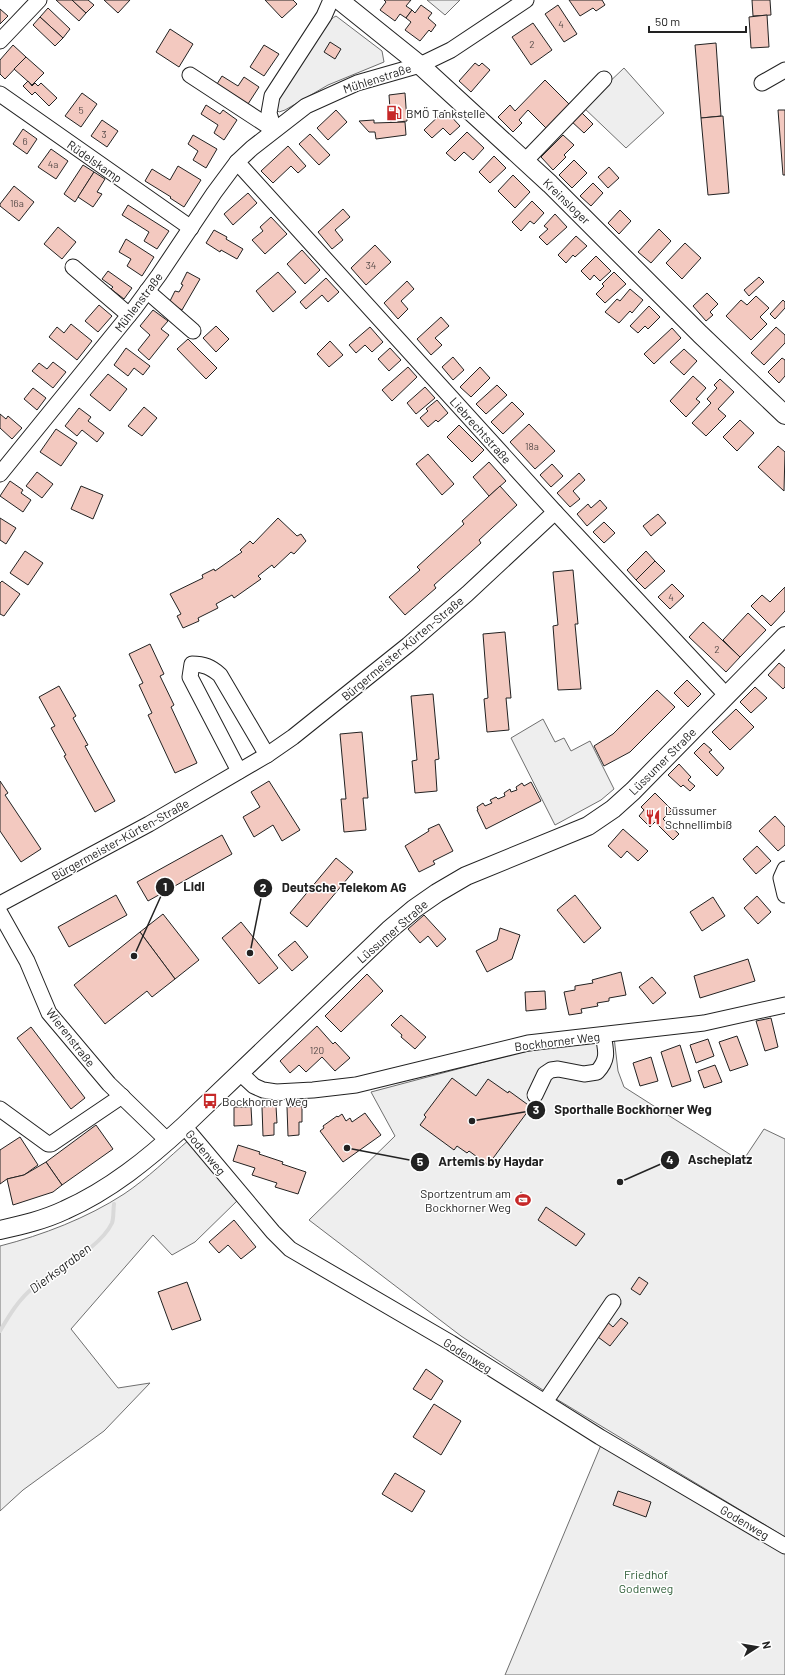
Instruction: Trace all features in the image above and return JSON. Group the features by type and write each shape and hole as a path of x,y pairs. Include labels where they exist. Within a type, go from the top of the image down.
{"main road":[{"name":"Kreinsloger","path":"338,0 420,65 525,161 604,237 700,334 785,415"},
{"name":"Lüssumer Straße","path":"0,1230 64,1211 124,1177 168,1141 389,930 414,909 437,893 466,876 588,826 613,809 633,791 785,636"}],"street":[{"path":"0,41 39,0"},
{"path":"274,130 269,113 272,96 324,16 331,0"},
{"name":"Mühlenstraße","path":"0,474 129,315 237,162 274,130 306,106 328,94 357,82 420,65 451,50 526,0"},
{"path":"762,83 785,70"},
{"path":"190,75 274,130"},
{"path":"525,161 604,78"},
{"name":"Rüdelskamp","path":"0,94 191,228"},
{"name":"Liebrechtstraße","path":"237,162 555,512 727,696"},
{"path":"73,267 129,315"},
{"path":"147,291 193,331"},
{"name":"Bürgermeister-Kürten-Straße","path":"0,904 149,824 267,755 293,737 408,645 467,594 555,512"},
{"path":"238,771 190,677 192,664 203,664 211,667 220,675 267,755"},
{"path":"785,869 781,878 785,895"},
{"name":"Wierenstraße","path":"0,913 27,961 49,1013 104,1078 168,1141"},
{"name":"Bockhorner Weg","path":"240,1073 254,1086 263,1090 276,1092 313,1090 356,1085 528,1043 704,1024 785,1005"},
{"path":"535,1095 545,1074 551,1070 558,1068 584,1074 597,1072 606,1060 606,1052 602,1035"},
{"path":"0,1109 48,1144 51,1144 122,1096"},
{"name":"Godenweg","path":"184,1126 273,1232 290,1249 451,1343 600,1438 785,1546"},
{"path":"545,1402 613,1302"}],"green space":[{"path":"427,0 460,0 445,15"},
{"path":"336,16 382,51 384,62 328,85 279,112 275,108 289,82 323,29 330,20"},
{"path":"624,68 664,113 626,148 583,107"},
{"path":"543,719 555,742 564,738 571,751 590,741 614,789 601,800 555,825 511,738"},
{"name":"Sportzentrum am Bockhorner Weg","path":"614,1037 618,1071 624,1087 742,1162 764,1129 785,1139 785,1537 558,1400 461,1336 309,1220 395,1136 371,1092 518,1053"},
{"path":"190,1139 239,1199 195,1242 172,1255 153,1235 71,1329 118,1388 150,1383 104,1431 23,1490 0,1511 0,1246 32,1237 64,1225 110,1203 158,1168"},
{"name":"Friedhof Godenweg","path":"601,1445 785,1553 785,1675 505,1675"}],"building":[{"path":"56,0 72,0 86,13 79,21"},
{"path":"72,0 88,0 94,5 86,13"},
{"path":"104,0 130,0 118,13"},
{"path":"265,0 293,0 297,4 282,18"},
{"path":"384,0 411,0 406,6 412,10 406,18 400,14 395,21 380,10 386,2"},
{"path":"569,0 602,0 605,5 596,11 593,8 580,16"},
{"path":"752,0 770,0 771,15 753,16"},
{"path":"421,5 432,13 428,18 436,25 431,32 429,30 420,41 405,30 411,22 406,18 412,10 415,13"},
{"path":"558,5 577,34 564,42 545,14"},
{"path":"48,8 70,29 63,38 40,17"},
{"path":"0,9 8,16 0,24"},
{"path":"767,15 769,47 751,48 749,17"},
{"path":"40,17 63,38 55,46 33,25"},
{"path":"533,23 552,50 531,65 512,37"},
{"path":"170,29 193,44 179,67 156,52"},
{"path":"330,42 341,49 335,59 324,52"},
{"path":"716,43 721,116 701,118 695,45"},
{"path":"13,45 26,57 5,79 0,74 0,60"},
{"path":"264,45 279,54 264,76 250,67"},
{"path":"26,57 44,73 32,85 14,69"},
{"path":"475,63 479,66 482,63 490,70 471,92 459,81"},
{"path":"222,76 238,86 244,77 259,87 248,104 217,84"},
{"path":"545,80 572,107 549,131 528,110 519,120 522,123 513,132 498,117 510,105 515,111"},
{"path":"28,81 32,86 35,83 38,86 41,83 57,98 49,106 35,92 32,95 23,86"},
{"path":"82,93 97,104 81,127 65,116"},
{"path":"405,93 407,121 391,123 389,95"},
{"path":"206,105 220,114 223,110 237,120 224,140 214,133 218,125 201,114"},
{"path":"336,110 347,122 328,140 317,128"},
{"path":"445,110 460,126 450,135 443,128 432,138 424,130"},
{"path":"778,110 785,110 785,175 783,175"},
{"path":"580,111 593,124 584,133 570,120"},
{"path":"723,116 729,193 708,195 701,118"},
{"path":"102,120 118,131 107,147 91,136"},
{"path":"374,120 374,123 405,122 406,135 376,139 375,132 369,132 359,121"},
{"path":"23,129 37,139 27,154 13,144"},
{"path":"467,132 484,148 473,160 464,152 455,161 446,153"},
{"path":"310,134 330,155 319,165 299,144"},
{"path":"193,135 217,149 206,168 193,160 198,151 188,144"},
{"path":"563,135 574,145 564,155 566,157 553,170 541,157"},
{"path":"288,146 306,166 298,173 291,166 273,183 261,171"},
{"path":"51,149 68,161 56,179 38,167"},
{"path":"494,156 506,168 490,183 479,172"},
{"path":"574,160 587,173 572,188 559,175"},
{"path":"83,165 94,172 75,202 64,194"},
{"path":"178,166 201,180 184,207 145,181 152,169 170,180"},
{"path":"609,167 619,178 608,188 598,177"},
{"path":"94,172 105,179 97,192 102,194 93,207 78,197"},
{"path":"513,175 530,192 515,208 498,191"},
{"path":"593,183 603,193 591,206 580,196"},
{"path":"14,186 34,202 19,221 0,206"},
{"path":"248,193 257,203 233,225 224,214"},
{"path":"532,201 544,213 534,224 530,221 521,231 512,222"},
{"path":"128,205 169,231 157,249 144,241 149,232 122,215"},
{"path":"343,209 350,217 335,230 343,240 332,249 318,232"},
{"path":"620,210 631,221 619,234 608,223"},
{"path":"555,214 567,227 547,245 539,237 548,229 544,226"},
{"path":"271,217 287,234 265,254 252,240 263,231 260,227"},
{"path":"58,227 76,242 62,259 44,244"},
{"path":"659,229 671,241 651,263 638,252"},
{"path":"214,230 227,237 226,239 243,249 237,259 221,250 220,252 206,243"},
{"path":"576,236 587,246 575,257 573,255 566,263 558,255"},
{"path":"126,239 154,257 142,276 127,266 131,259 119,252"},
{"path":"685,243 701,258 682,279 666,263"},
{"path":"375,245 391,262 366,285 351,268"},
{"path":"302,250 320,270 305,284 287,264"},
{"path":"596,256 611,271 600,281 594,275 590,280 581,271"},
{"path":"108,271 132,288 124,299 111,289 113,287 102,279"},
{"path":"187,272 200,279 182,310 169,303 175,291 179,292"},
{"path":"278,272 296,292 273,312 256,291"},
{"path":"614,272 626,284 605,303 596,294 604,286 602,284"},
{"path":"759,277 764,282 749,296 744,290"},
{"path":"326,278 339,292 328,302 322,295 306,309 300,302"},
{"path":"407,281 414,289 401,301 408,309 398,319 384,303"},
{"path":"630,289 643,300 632,313 630,311 619,323 605,312 617,299 620,301"},
{"path":"707,293 718,304 710,312 713,315 706,321 693,306"},
{"path":"756,296 769,308 760,317 767,324 751,340 726,316 741,300 747,305"},
{"path":"783,300 785,302 785,308 775,319 770,314"},
{"path":"99,305 112,316 98,332 85,321"},
{"path":"649,306 660,317 648,329 645,326 638,333 630,326"},
{"path":"153,310 168,321 161,329 169,335 149,360 138,350 150,335 140,326"},
{"path":"441,317 449,326 435,338 442,345 431,355 417,339"},
{"path":"71,324 92,341 77,360 49,337 57,327 64,333"},
{"path":"216,326 229,339 216,352 203,338"},
{"path":"370,327 383,342 372,352 365,345 356,353 349,345"},
{"path":"776,327 785,335 785,343 764,365 751,353"},
{"path":"672,328 681,338 654,364 644,354"},
{"path":"188,339 217,368 206,379 177,349"},
{"path":"330,341 343,355 329,367 317,354"},
{"path":"126,348 150,366 143,375 134,368 128,376 114,365"},
{"path":"390,348 401,360 389,371 378,359"},
{"path":"684,349 697,361 684,375 670,362"},
{"path":"453,357 464,370 453,380 442,367"},
{"path":"782,358 785,360 785,376 779,383 768,372"},
{"path":"53,362 66,372 53,388 32,371 39,363 47,369"},
{"path":"408,367 417,377 392,401 382,390"},
{"path":"480,367 490,378 471,397 460,387"},
{"path":"108,374 127,389 110,411 90,395"},
{"path":"693,376 706,388 696,399 700,402 686,417 670,401"},
{"path":"720,379 734,392 718,409 726,416 706,436 692,423 711,403 707,399 717,388 714,385"},
{"path":"497,385 507,395 486,414 476,404"},
{"path":"425,387 435,398 416,414 407,403"},
{"path":"33,388 46,398 37,410 24,399"},
{"path":"437,400 448,413 438,422 436,420 428,427 420,418 428,411 426,409"},
{"path":"512,402 524,414 503,434 491,422"},
{"path":"144,407 157,418 142,436 128,426"},
{"path":"79,408 91,417 88,421 104,433 97,442 82,430 77,436 65,426"},
{"path":"0,414 6,419 8,416 22,428 12,439 0,428"},
{"path":"740,420 754,433 737,451 723,437"},
{"path":"529,424 555,451 535,469 510,442"},
{"path":"459,425 484,450 472,462 447,437"},
{"path":"56,429 77,443 61,466 40,452"},
{"path":"778,446 785,452 784,491 758,467"},
{"path":"428,454 454,484 442,495 416,464"},
{"path":"489,462 506,481 489,496 473,477"},
{"path":"552,464 563,476 551,487 540,475"},
{"path":"37,472 53,484 42,498 26,486"},
{"path":"579,473 585,480 573,491 580,499 570,507 557,493"},
{"path":"10,481 23,490 21,493 31,500 23,512 0,496"},
{"path":"81,486 103,495 93,519 71,509"},
{"path":"500,486 517,505 479,540 481,543 434,585 436,588 405,615 389,597 420,570 417,567 464,524 462,521"},
{"path":"600,500 607,508 587,526 577,514 588,504 591,508"},
{"path":"658,514 666,523 651,536 643,526"},
{"path":"0,518 16,528 6,544 0,540"},
{"path":"278,518 297,536 301,534 306,541 294,554 291,552 274,568 272,565 258,576 261,579 234,598 232,595 216,604 218,608 198,618 199,621 183,628 177,616 181,614 170,594 203,578 202,575 214,569 215,571 242,552 240,550 250,541 253,544"},
{"path":"604,522 615,533 604,543 593,532"},
{"path":"25,551 43,563 28,585 10,573"},
{"path":"646,551 655,561 636,580 627,570"},
{"path":"655,561 665,571 645,589 636,580"},
{"path":"573,570 578,624 575,624 581,689 558,690 553,626 558,625 553,572"},
{"path":"2,581 20,594 4,616 0,614 0,583"},
{"path":"672,584 684,596 670,609 658,597"},
{"path":"785,587 785,611 771,626 751,606 762,595 770,602"},
{"path":"748,613 766,630 740,657 723,640"},
{"path":"703,622 740,657 726,672 689,637"},
{"path":"505,632 511,698 506,698 509,730 487,732 484,699 488,698 483,634"},
{"path":"150,644 164,674 160,676 174,705 171,707 197,763 175,773 148,715 152,713 139,685 143,683 129,654"},
{"path":"779,663 785,668 785,687 783,689 768,675"},
{"path":"687,680 701,694 688,707 674,693"},
{"path":"59,686 76,716 73,718 88,745 85,746 115,801 95,812 64,756 66,755 51,728 55,726 39,697"},
{"path":"755,687 767,698 751,713 740,702"},
{"path":"657,690 675,707 630,752 604,766 594,746 613,734"},
{"path":"433,694 439,759 435,760 437,791 415,793 412,761 417,760 411,696"},
{"path":"736,709 754,727 730,750 712,732"},
{"path":"362,732 368,798 363,798 366,830 344,832 341,799 346,799 340,734"},
{"path":"704,743 712,750 709,752 724,768 717,776 694,753"},
{"path":"679,764 691,777 688,780 695,786 690,791 683,785 681,787 668,775"},
{"path":"0,781 8,793 5,795 41,849 21,862 0,831"},
{"path":"269,781 300,830 282,841 273,825 254,837 243,817 260,807 251,792"},
{"path":"531,782 541,801 486,829 477,807 483,803 485,806 492,803 490,800 496,797 498,799 505,796 504,793 510,789 511,792 517,790 516,787 522,783 524,786"},
{"name":"Lüssumer Schnellimbiß","path":"655,793 672,810 663,819 679,834 673,840 655,822 650,827 639,816 644,810 641,807"},
{"path":"775,816 785,827 785,845 778,851 759,831"},
{"path":"439,824 453,851 433,861 435,864 419,872 405,846 429,831 428,829"},
{"path":"623,829 648,851 638,861 627,851 621,858 608,846"},
{"path":"222,835 232,854 148,901 137,882"},
{"path":"757,846 771,861 756,874 743,859"},
{"path":"336,858 353,872 307,927 290,913"},
{"path":"116,895 127,915 69,947 58,927"},
{"path":"575,895 601,928 584,943 557,910"},
{"path":"757,896 771,912 758,924 744,908"},
{"path":"713,897 725,916 702,931 690,912"},
{"path":"163,914 199,960 175,979 140,932"},
{"path":"424,915 446,939 437,947 428,936 420,943 408,929"},
{"path":"241,922 278,968 259,984 222,938"},
{"path":"500,928 520,935 512,959 487,972 476,951 497,940"},
{"path":"140,932 175,979 152,997 147,991 105,1024 74,985"},
{"path":"295,941 308,957 292,971 278,955"},
{"path":"748,959 755,981 700,998 694,976"},
{"path":"621,972 626,995 609,998 609,1001 597,1003 598,1006 581,1009 582,1013 569,1015 564,992 575,990 575,986 593,983 592,980"},
{"path":"367,974 383,991 341,1032 325,1016"},
{"path":"652,977 666,993 653,1004 639,987"},
{"path":"545,991 546,1009 526,1011 525,992"},
{"path":"401,1015 426,1037 415,1049 401,1037 402,1035 391,1025"},
{"path":"771,1018 778,1047 765,1051 756,1021"},
{"path":"317,1026 333,1044 335,1042 350,1058 335,1071 322,1057 306,1072 299,1065 290,1073 280,1061"},
{"path":"31,1027 85,1098 71,1109 17,1038"},
{"path":"737,1036 748,1065 730,1071 719,1042"},
{"path":"708,1039 714,1056 696,1063 690,1045"},
{"path":"680,1045 691,1081 672,1087 661,1052"},
{"path":"651,1057 658,1081 640,1086 633,1063"},
{"path":"715,1065 722,1082 704,1088 698,1071"},
{"path":"452,1078 476,1096 488,1079 508,1093 509,1091 531,1107 488,1165 469,1151 467,1153 457,1146 454,1150 420,1125 426,1117 424,1115"},
{"path":"276,1106 277,1123 274,1123 274,1135 263,1136 262,1107"},
{"path":"302,1106 302,1122 299,1122 299,1135 288,1136 287,1107"},
{"path":"234,1107 251,1107 252,1125 234,1126"},
{"path":"365,1113 381,1135 343,1162 320,1131 324,1128 323,1126 342,1114 346,1121 350,1118 352,1122"},
{"path":"96,1125 113,1149 62,1185 46,1162"},
{"path":"20,1137 38,1165 24,1175 7,1179 0,1184 0,1150"},
{"path":"238,1145 260,1152 259,1154 306,1172 298,1194 275,1187 277,1183 252,1175 255,1168 233,1161"},
{"path":"46,1162 62,1185 53,1192 13,1205 7,1179 24,1175"},
{"path":"521,1192 531,1199 527,1204 517,1197"},
{"path":"546,1207 585,1234 576,1246 538,1220"},
{"path":"234,1220 256,1247 241,1259 228,1245 219,1253 209,1242"},
{"path":"639,1277 648,1283 640,1295 631,1289"},
{"path":"187,1282 201,1320 172,1330 158,1292"},
{"path":"621,1318 628,1323 610,1346 594,1334 605,1320 613,1327"},
{"path":"426,1369 443,1381 431,1400 413,1389"},
{"path":"434,1404 461,1421 441,1455 413,1437"},
{"path":"395,1473 425,1491 412,1512 382,1494"},
{"path":"618,1491 651,1502 646,1517 613,1505"}],"waterway":[{"name":"Dierksgraben","path":"0,1331 15,1307 29,1292 43,1280 87,1250 106,1233 112,1223 114,1204"}],"place":[{"name":"BMÖ Tankstelle","path":"394,113"},
{"name":"Lüssumer Schnellimbiß","path":"653,817"},
{"name":"Deutsche Telekom AG","path":"250,953"},
{"name":"Lidl","path":"134,956"},
{"name":"Bockhorner Weg","path":"210,1101"},
{"name":"Sporthalle Bockhorner Weg","path":"472,1121"},
{"name":"Artemis by Haydar","path":"347,1148"},
{"name":"Ascheplatz","path":"620,1182"},
{"name":"Sportzentrum am Bockhorner Weg","path":"523,1200"}]}
